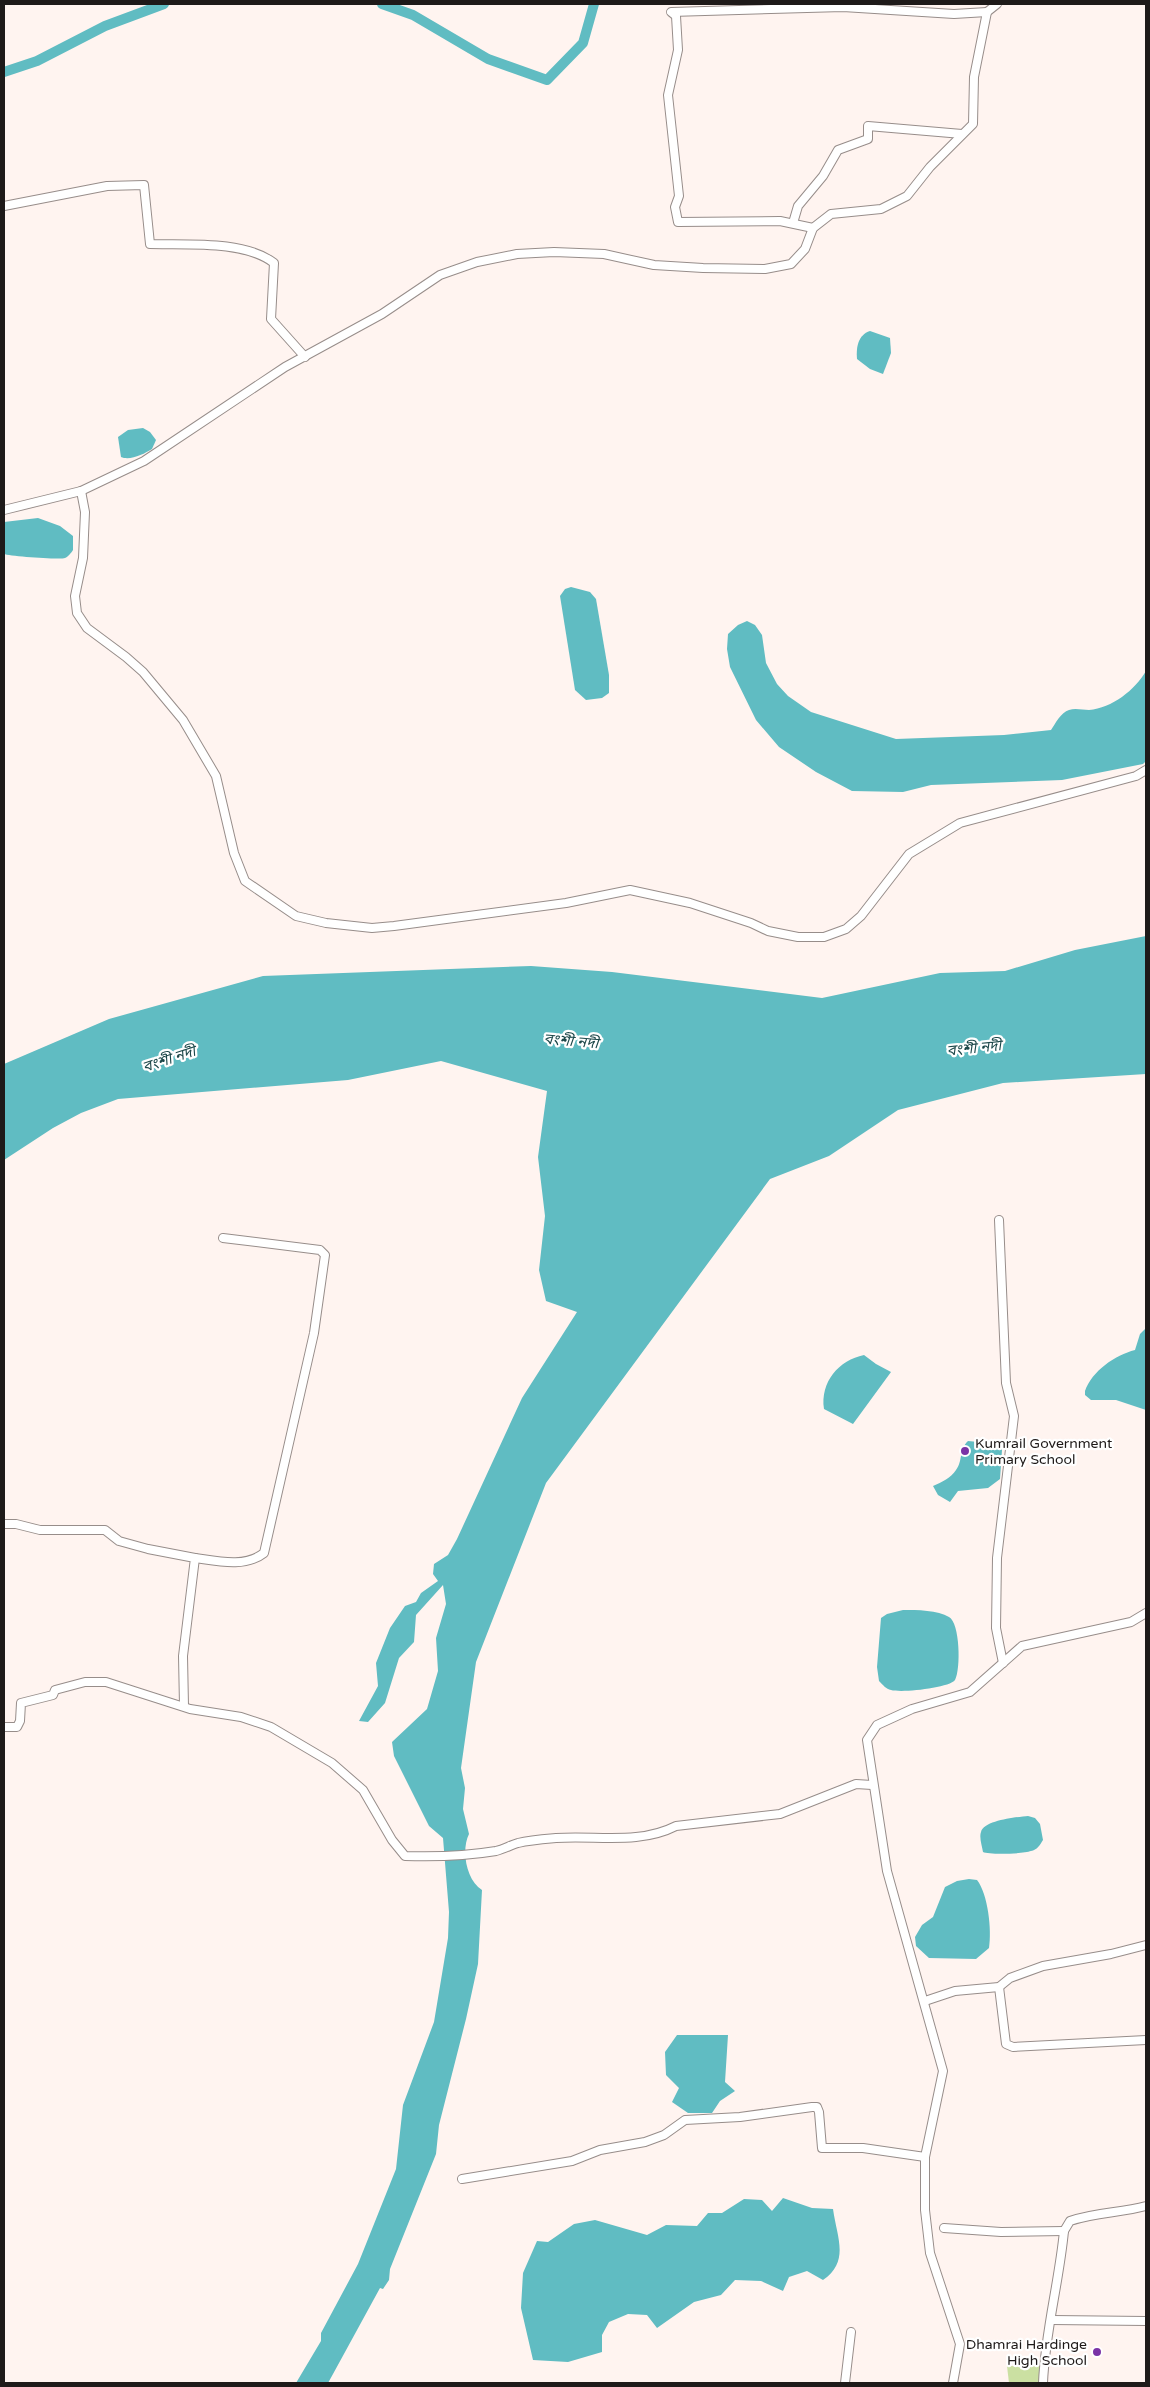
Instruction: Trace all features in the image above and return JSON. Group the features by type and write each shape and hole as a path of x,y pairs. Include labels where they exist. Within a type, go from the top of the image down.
{"street":[{"path":"814,228 780,221 678,222 675,207 679,196 668,95 678,50 676,16 671,12 843,7 954,14 986,12 997,4"},
{"path":"4,510 81,492 144,461 285,367 382,314 440,275 477,262 517,254 554,252 604,254 654,265 765,269 791,264 805,249 814,228 831,214 881,209 907,196 930,167 973,124 974,77 986,12"},
{"path":"793,224 798,206 823,176 838,150 868,139 868,126 962,134"},
{"path":"4,206 107,186 144,185 146,221 150,244 222,246 262,254 274,263 271,318 305,357"},
{"path":"81,492 85,512 83,558 75,596 77,614 87,628 126,657 142,672 183,720 216,776 234,853 244,881 296,916 326,923 372,928 566,903 630,890 690,903 751,923 768,931 798,937 824,937 846,929 861,916 909,854 960,822 1136,776 1146,770"},
{"path":"999,1220 1005,1373 1014,1416 997,1558 996,1628 1003,1663"},
{"path":"4,1524 16,1524 40,1530 105,1530 119,1541 148,1549 196,1558 242,1562 256,1560 264,1553 314,1333 324,1255 320,1250 223,1238"},
{"path":"184,1706 183,1656 196,1558"},
{"path":"953,2383 960,2344 930,2253 925,2210 925,2157 943,2071 925,2001 901,1926 887,1871 872,1785 867,1740 877,1725 912,1709 970,1692 1022,1646 1131,1622 1146,1613"},
{"path":"4,1727 17,1727 21,1703 53,1694 55,1690 85,1682 106,1682 184,1706 241,1717 264,1724 299,1742 332,1763 363,1790 392,1840 405,1856 445,1857 482,1853 499,1850 518,1843 557,1838 636,1837 666,1832 676,1826 780,1814 856,1784 872,1785"},
{"path":"925,2001 955,1991 999,1988 1010,1978 1043,1966 1111,1954 1146,1944"},
{"path":"999,1988 1003,2036 1006,2044 1013,2047 1146,2040"},
{"path":"462,2179 572,2161 600,2150 645,2142 664,2135 685,2120 740,2117 812,2107 817,2107 819,2112 822,2148 863,2148 925,2157"},
{"path":"1043,2383 1046,2337 1052,2320 1064,2231 1070,2220 1086,2215 1127,2212 1146,2206"},
{"path":"944,2228 1001,2232 1064,2231"},
{"path":"1052,2320 1146,2321"},
{"path":"845,2383 851,2332"}],"green space":[{"path":"1044,2365 1042,2383 1009,2383 1007,2366"}],"water":[{"path":"870,331 890,338 891,353 883,374 870,369 857,359 860,338"},
{"path":"143,428 150,432 156,440 152,449 133,458 121,457 118,437 128,430"},
{"path":"38,518 60,526 73,536 73,550 69,555 65,558 54,558 4,554 4,522"},
{"path":"571,587 590,592 596,599 609,675 609,693 602,698 586,700 575,690 560,596 565,589"},
{"path":"747,621 755,625 762,635 766,663 777,684 788,696 811,712 896,739 1004,735 1051,730 1066,711 1098,709 1114,702 1136,685 1146,671 1146,761 1143,764 1062,780 931,785 903,792 852,791 816,772 779,747 756,720 730,667 727,649 728,634 738,625"},
{"name":"বংশী নদী","path":"1146,936 1146,1074 1003,1083 898,1110 829,1156 770,1179 546,1483 476,1662 461,1768 465,1788 463,1809 469,1834 465,1848 466,1864 472,1879 482,1890 478,1964 439,2125 436,2154 390,2269 389,2280 383,2289 380,2288 328,2383 296,2383 321,2341 321,2333 358,2264 396,2169 403,2105 434,2022 448,1938 449,1912 443,1838 429,1826 394,1756 392,1742 427,1709 438,1671 436,1638 446,1604 443,1585 416,1615 414,1642 399,1658 385,1703 368,1722 359,1721 378,1686 376,1663 390,1628 405,1606 416,1602 421,1593 438,1581 433,1574 434,1564 448,1555 522,1398 577,1312 546,1301 539,1270 545,1216 538,1157 547,1091 441,1061 348,1080 118,1099 81,1113 53,1128 4,1160 4,1064 109,1019 263,976 531,966 612,972 822,998 940,973 1005,971 1075,950"},
{"path":"1146,1328 1146,1410 1116,1400 1091,1400 1085,1395 1088,1384 1105,1365 1127,1352 1135,1350 1140,1334"},
{"path":"864,1355 891,1372 853,1424 824,1409 825,1390 828,1381 839,1367"},
{"path":"968,1441 999,1444 1002,1450 1000,1479 988,1488 958,1491 950,1502 938,1495 933,1486 946,1480 954,1473 960,1463 963,1448"},
{"path":"903,1610 939,1613 953,1621 959,1657 957,1674 955,1680 951,1683 925,1689 897,1691 888,1689 879,1681 877,1667 881,1618 887,1614"},
{"path":"1028,1816 1035,1818 1040,1824 1043,1840 1037,1848 1027,1852 1014,1853 992,1854 983,1852 980,1836 983,1828 1002,1820"},
{"path":"977,1880 984,1894 989,1922 989,1948 976,1959 929,1958 916,1946 915,1937 922,1925 933,1917 945,1887 957,1881"},
{"path":"677,2035 728,2035 725,2082 735,2091 720,2101 712,2113 688,2113 672,2102 679,2088 666,2075 665,2052"},
{"path":"783,2198 812,2208 833,2209 839,2239 839,2257 837,2265 823,2280 807,2271 789,2277 783,2291 761,2281 735,2280 721,2295 694,2302 657,2328 647,2315 628,2314 609,2322 602,2335 602,2352 568,2362 533,2360 521,2308 523,2273 537,2241 548,2242 574,2224 595,2220 647,2235 666,2225 697,2226 708,2213 722,2213 744,2199 762,2200 772,2211"}],"waterway":[{"path":"4,72 37,61 105,26 164,4"},
{"path":"382,4 413,15 488,59 547,80 583,43 594,4"}],"place":[{"name":"Kumrail Government Primary School","path":"965,1451"},
{"name":"Dhamrai Hardinge High School","path":"1097,2352"}]}
